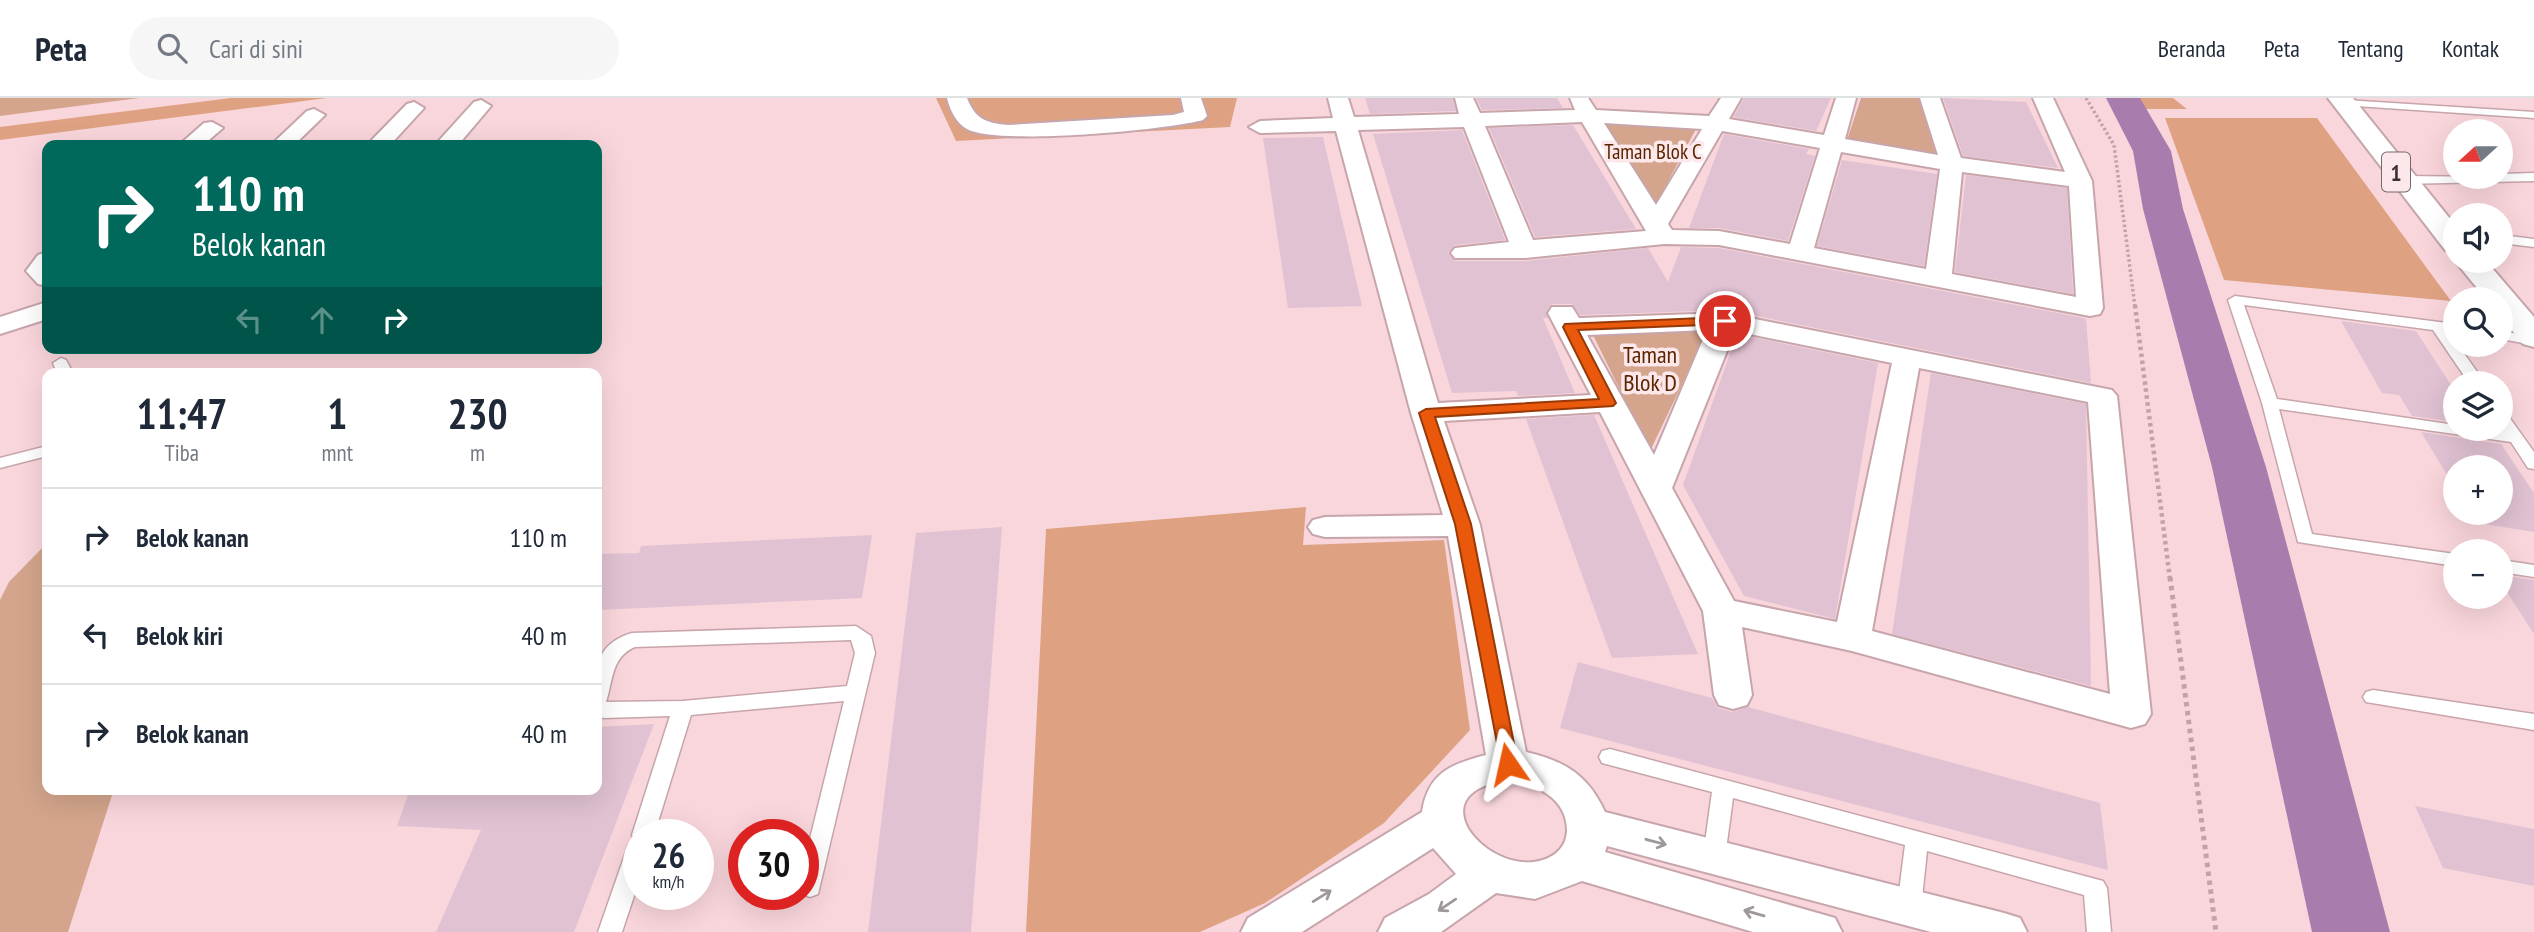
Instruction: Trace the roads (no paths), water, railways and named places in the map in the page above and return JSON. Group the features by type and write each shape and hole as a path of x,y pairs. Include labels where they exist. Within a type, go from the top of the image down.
{"highway":[{"name":"1","path":"2342,101 2402,180 2443,226"},
{"path":"2480,273 2534,339"}],"street":[{"path":"957,98 962,116 968,121 993,130 1008,131 1173,121 1196,117 1191,98"},
{"path":"1659,232 1713,123 1731,98"},
{"path":"1800,253 1846,98"},
{"path":"1930,98 1952,164 1938,281"},
{"path":"1464,253 1525,250 1659,232 1800,253 2090,308 2081,181 2043,98"},
{"path":"450,140 481,106"},
{"path":"1582,107 1659,232"},
{"path":"1260,127 1342,111 1582,107 1713,123 1952,164 2081,181"},
{"path":"383,140 414,108"},
{"path":"1467,108 1525,250"},
{"path":"1342,111 1426,413 1463,524 1508,764"},
{"path":"288,140 314,116"},
{"path":"196,140 212,128"},
{"path":"0,326 42,312"},
{"path":"1721,611 1852,638 2131,714 2102,396 1725,321 1566,320 1721,611 1733,695"},
{"path":"1655,490 1725,321"},
{"path":"1852,638 1907,358"},
{"path":"1426,413 1608,403"},
{"path":"1325,527 1463,524"},
{"path":"1508,764 1537,769 1562,782 1581,802 1583,844 1559,874 1537,880 1514,880 1490,873 1467,860 1450,842 1442,821 1442,804 1450,788 1463,776 1481,767 1508,764"},
{"path":"1264,932 1442,821"},
{"path":"1583,844 1714,857 2004,932"},
{"path":"1583,844 1819,932"},
{"path":"1401,932 1445,907 1490,873"}],"lane":[{"path":"2342,101 2534,115"},
{"path":"2402,180 2534,177"},
{"path":"2513,240 2534,243"},
{"path":"2443,326 2235,300 2270,402 2304,538 2443,558"},
{"path":"2437,325 2469,371"},
{"path":"2513,336 2534,339"},
{"path":"2270,402 2515,438"},
{"path":"2513,435 2534,464"},
{"path":"0,463 42,452"},
{"path":"2513,568 2534,571"},
{"path":"602,678 606,659 618,645 632,640 856,633 864,641 865,653 819,850"},
{"path":"602,710 683,708 858,692"},
{"path":"2373,697 2534,722"},
{"path":"648,819 683,708"},
{"path":"1610,757 2095,888 2099,932"},
{"path":"1714,857 1724,787"},
{"path":"1909,907 1917,840"},
{"path":"610,932 623,893"}],"waterway":[{"path":"2123,98 2152,151 2163,209 2239,467 2351,932"}],"park label":[{"name":"Taman Blok C","path":"1653,151"},
{"name":"Taman Blok D","path":"1650,368"}]}
